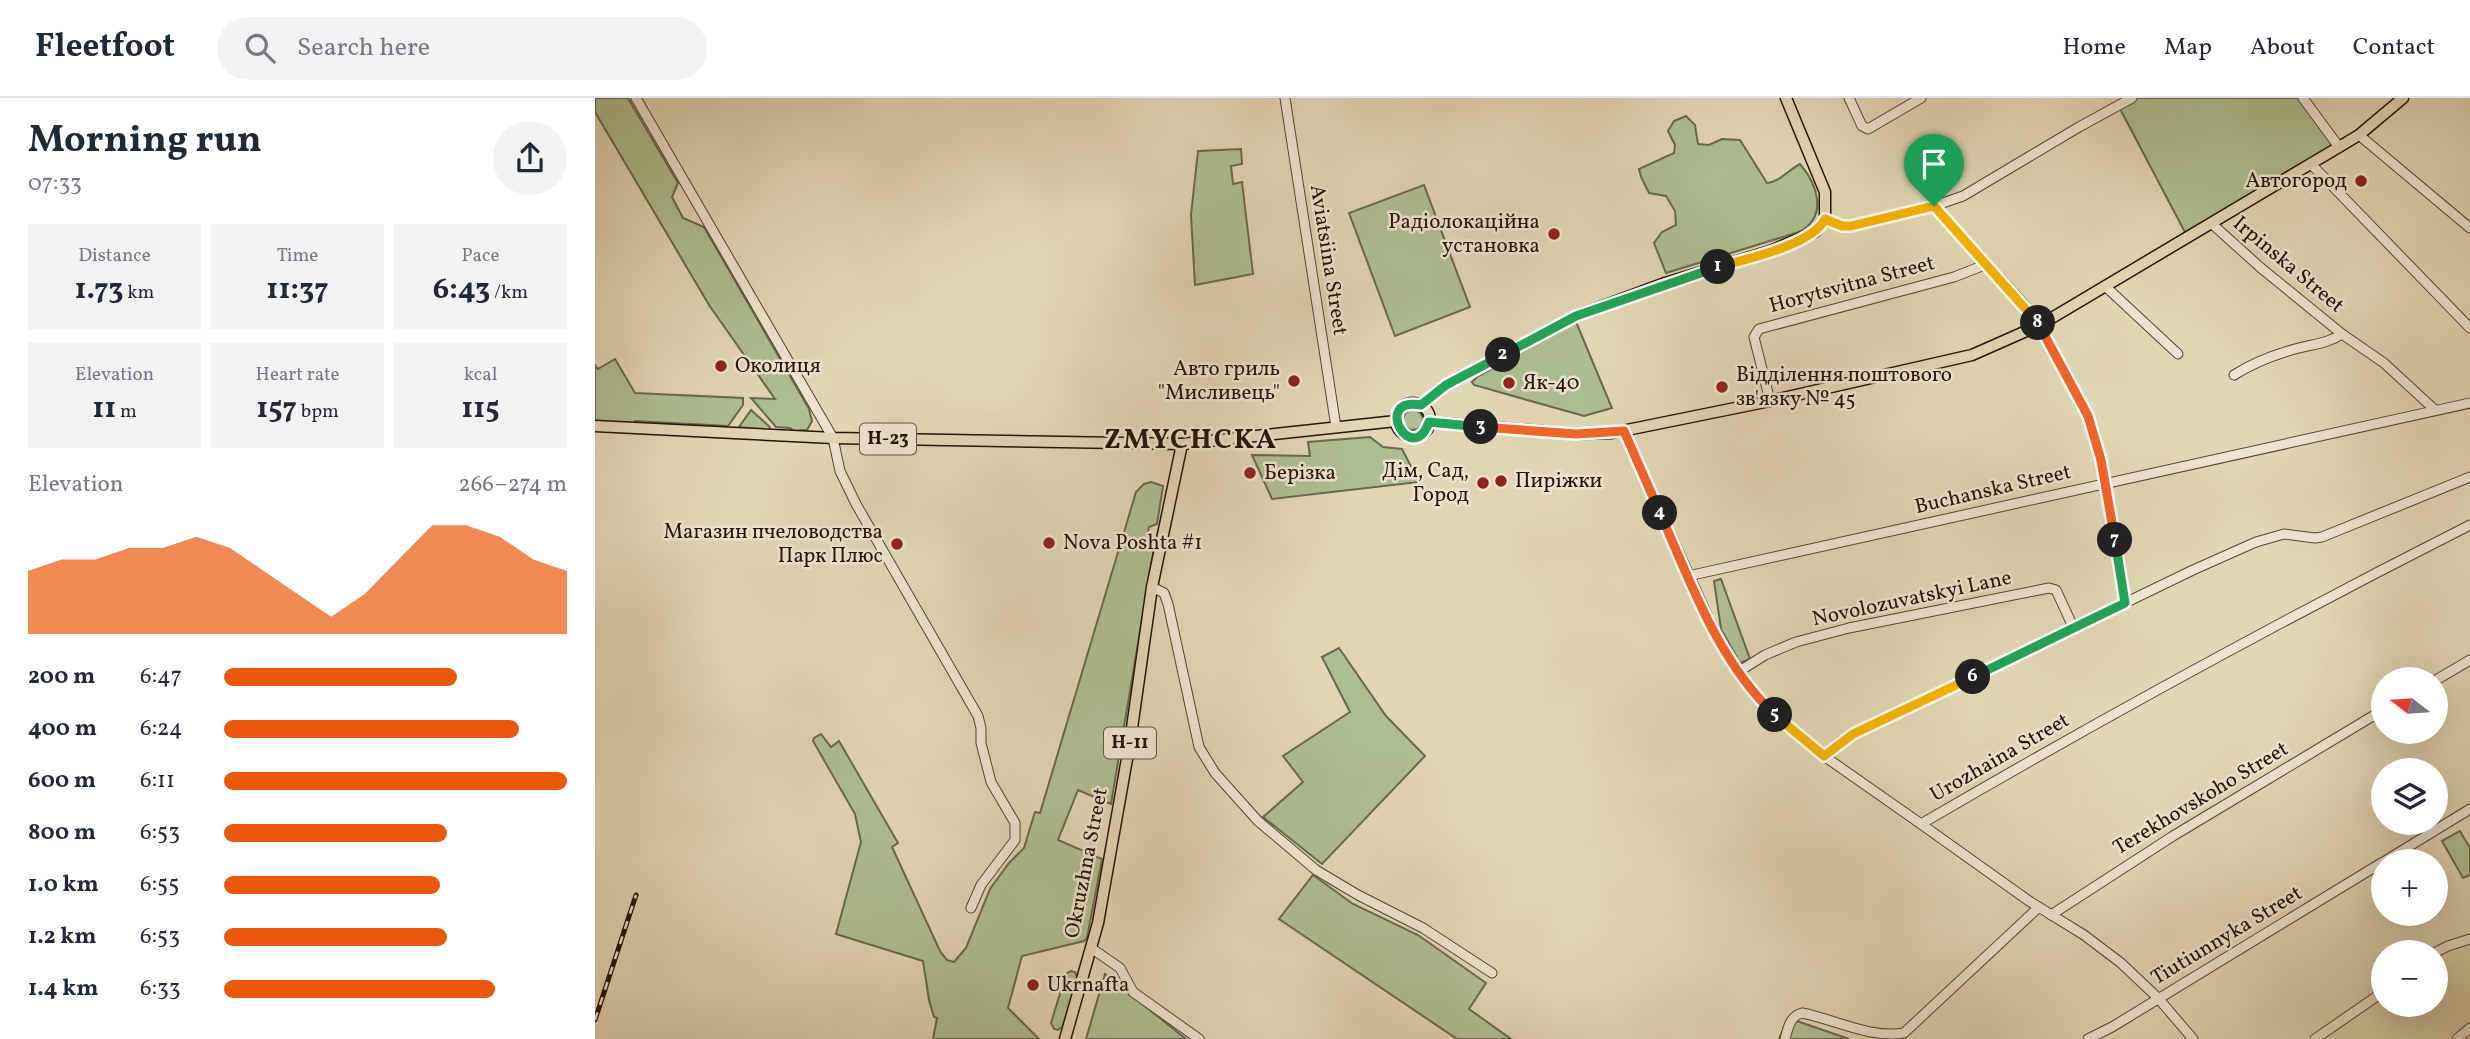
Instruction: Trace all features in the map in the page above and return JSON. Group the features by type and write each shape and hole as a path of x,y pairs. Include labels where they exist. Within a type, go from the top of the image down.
{"main road":[{"path":"1421,405 1446,385 1576,316 1815,232 1825,219 1825,192 1786,98"},
{"path":"1429,422 1576,434 1624,431 1972,355 2040,325 2311,164 2359,135 2403,98"},
{"path":"1421,405 1428,413 1426,430 1412,437 1404,435 1398,429 1398,412 1404,406 1421,405"},
{"path":"1182,444 1396,421"},
{"name":"Н-23","path":"595,426 833,438 1182,444"},
{"name":"Okruzhna Street","path":"1065,1039 1098,923 1130,742 1152,587 1182,444"}],"street":[{"path":"636,98 833,438 841,471 856,504 978,716 981,743 991,782 1015,823 1015,841 981,885 971,908"},
{"name":"Aviatsiina Street","path":"1285,98 1336,427"},
{"path":"1849,98 1862,126 1868,129 1921,98"},
{"path":"1825,219 1842,226 1851,226 1934,206 1969,193 2078,127 2132,98"},
{"path":"2303,98 2339,147"},
{"path":"2359,135 2470,228"},
{"path":"2311,164 2470,328"},
{"path":"1934,206 2040,325 2088,416 2101,460 2125,603"},
{"name":"Irpinska Street","path":"2211,223 2342,334 2384,363 2435,410"},
{"name":"Horytsvitna Street","path":"1770,401 1754,337 1759,329 1954,276 1987,264"},
{"path":"2105,286 2178,354"},
{"name":"Irpinska Street","path":"2234,374 2297,349 2329,342 2342,334"},
{"name":"Buchanska Street","path":"1688,576 2470,403"},
{"name":"Urozhaina Street","path":"1624,431 1688,576 1718,639 1738,672 1763,703 1824,756 1921,824 2089,727 2340,590 2470,525"},
{"path":"1824,756 1853,734 2269,537 2291,533 2322,537 2470,477"},
{"path":"1152,587 1164,593 1168,604 1199,747 1215,774 1258,821 1317,870 1358,895 1423,928 1492,972"},
{"name":"Novolozuvatskyi Lane","path":"1738,672 1765,655 1796,642 1849,628 2049,587 2056,590 2074,629"},
{"path":"2448,673 2470,660"},
{"name":"Terekhovskoho Street","path":"2051,915 2161,843 2371,717"},
{"name":"Tiutiunnyka Street","path":"2405,849 2470,809"},
{"path":"1921,824 2106,951 2158,998 2193,1039"},
{"name":"Tiutiunnyka Street","path":"2088,1039 2371,870"},
{"path":"1785,1039 1794,1016 1802,1013 1878,1036 1895,1037 1912,1027 2039,907"},
{"path":"2448,946 2470,940"},
{"path":"1091,948 1120,968 1133,992 1199,1039"},
{"path":"2315,1039 2371,1000"},
{"path":"2457,1039 2470,1028"}],"green space":[{"path":"595,98 628,98 678,183 672,197 683,218 704,227 809,409 812,421 807,430 794,431 776,427 751,398 775,399 709,305 595,112"},
{"path":"2132,98 2303,98 2339,147 2187,236 2118,105"},
{"path":"1686,116 1695,125 1698,144 1709,145 1722,139 1740,140 1767,183 1780,178 1800,164 1812,181 1817,200 1814,218 1808,226 1799,232 1666,273 1654,243 1662,232 1676,225 1675,211 1666,196 1649,193 1639,169 1674,153 1675,145 1668,131 1674,121"},
{"path":"1241,149 1242,164 1231,166 1233,184 1242,182 1253,274 1195,285 1191,215 1198,151"},
{"path":"1424,185 1470,307 1395,336 1349,213"},
{"path":"1576,322 1612,408 1584,416 1474,385 1472,382 1477,377"},
{"path":"615,359 635,393 743,398 743,405 728,426 635,421 633,427 595,426 595,365 598,369"},
{"path":"751,410 770,427 769,431 739,427"},
{"path":"1409,410 1417,410 1423,420 1417,430 1409,430 1403,424 1403,416"},
{"path":"1370,437 1383,447 1402,449 1419,482 1272,499 1252,455 1310,456 1308,442"},
{"path":"1151,482 1163,486 1157,524 1149,527 1147,537 1155,542 1111,804 1078,790 1058,840 1102,859 1087,938 1022,956 1008,1008 1039,1039 933,1039 937,1018 934,1017 929,1000 923,961 836,934 861,842 855,814 813,741 814,738 821,734 831,747 839,741 898,843 892,847 940,951 947,960 954,962 966,948 990,889 1024,848 1035,812 1040,813 1136,492 1144,484"},
{"path":"1721,579 1750,659 1740,663 1721,629 1714,581"},
{"path":"1339,648 1386,716 1425,756 1322,864 1263,817 1303,782 1283,756 1350,712 1322,657"},
{"path":"2460,831 2470,848 2470,875 2463,878 2442,841"},
{"path":"1313,875 1353,904 1418,935 1486,983 1469,1009 1511,1039 1457,1039 1279,919"},
{"path":"1075,972 1078,978 1063,1026 1058,1030 1054,1029 1051,1023 1066,974"},
{"path":"1105,974 1186,1039 1086,1039"},
{"path":"1788,1018 1849,1039 1779,1039"}],"railway":[{"path":"595,1020 636,895"}],"place":[{"name":"Автогород","path":"2361,181"},
{"name":"Радіолокаційна установка","path":"1554,234"},
{"name":"Околиця","path":"721,366"},
{"name":"Авто гриль \"Мисливець\"","path":"1294,381"},
{"name":"Як-40","path":"1509,383"},
{"name":"Відділення поштового зв'язку № 45","path":"1722,387"},
{"name":"Берізка","path":"1250,473"},
{"name":"Пиріжки","path":"1501,481"},
{"name":"Дім, Сад, Город","path":"1483,483"},
{"name":"Nova Poshta #1","path":"1049,543"},
{"name":"Магазин пчеловодства Парк Плюс","path":"897,544"},
{"name":"Ukrnafta","path":"1033,985"}],"district":[{"name":"ZMYCHCKA","path":"1191,440"}],"route":[{"path":"1934,206 2040,325 2088,416 2101,460 2125,603 1853,734 1824,756 1763,703 1738,672 1718,639 1688,576 1624,431 1576,434 1429,422 1426,430 1412,437 1404,435 1398,429 1398,412 1404,406 1421,405 1446,385 1576,316 1801,239 1821,227 1825,219 1842,226 1851,226 1934,206"}]}
